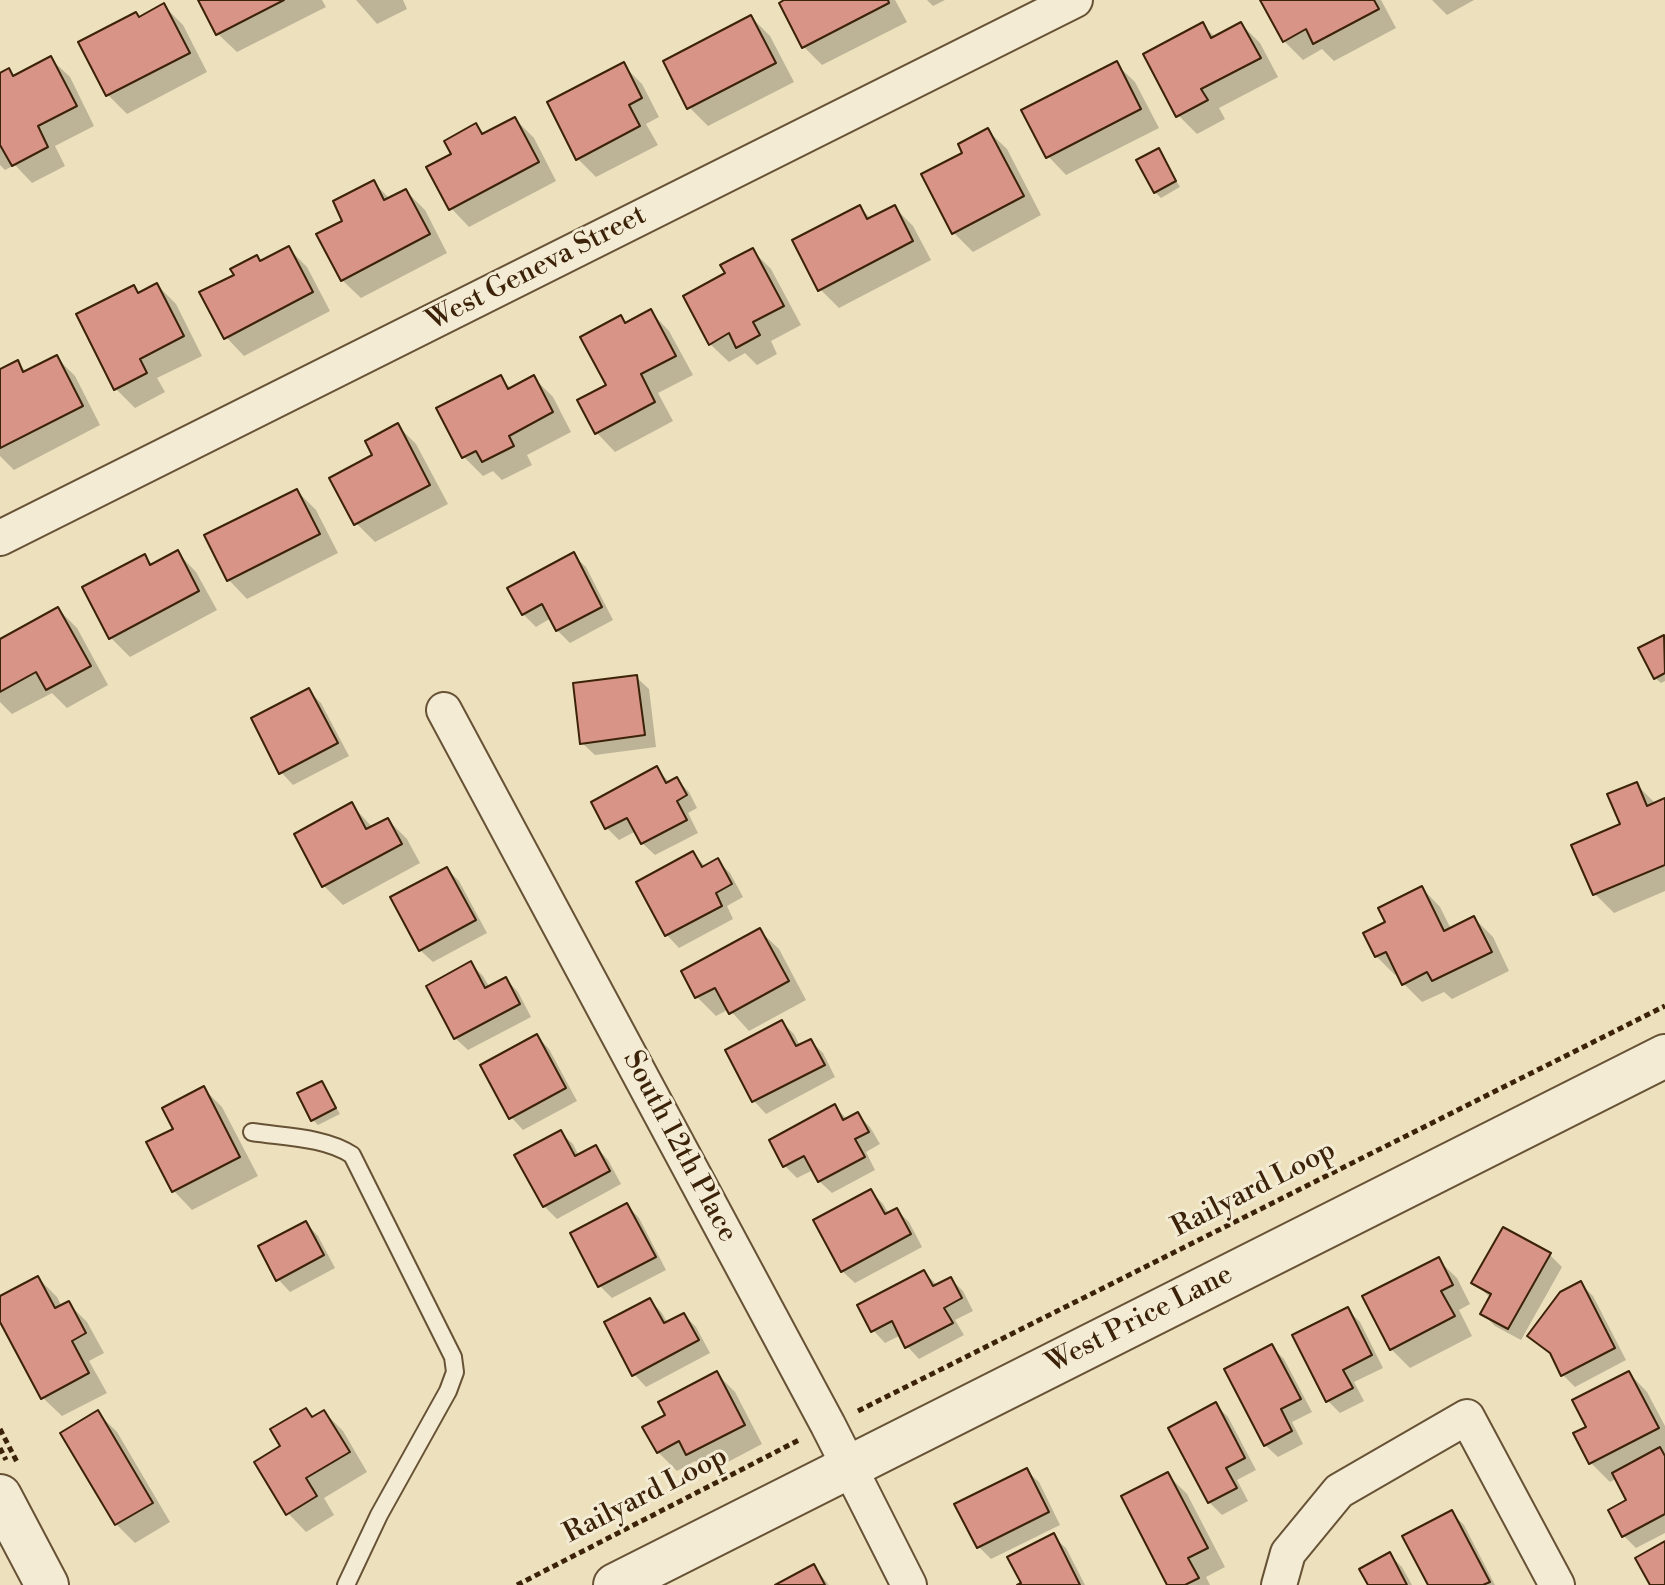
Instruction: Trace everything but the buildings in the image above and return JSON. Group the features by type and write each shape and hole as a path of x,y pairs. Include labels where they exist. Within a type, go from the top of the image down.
{"street":[{"name":"West Geneva Street","path":"0,538 1075,0"},
{"name":"South 12th Place","path":"444,710 909,1585"},
{"name":"West Price Lane","path":"615,1585 1665,1056"},
{"path":"1279,1585 1288,1553 1339,1491 1467,1417 1557,1585"},
{"path":"0,1496 47,1585"}],"lane":[{"path":"252,1132 326,1143 352,1155 453,1357 455,1372 448,1391 379,1515 346,1585"}],"path":[{"name":"Railyard Loop","path":"861,1410 1665,1006"},
{"name":"Railyard Loop","path":"517,1585 794,1443"}]}
